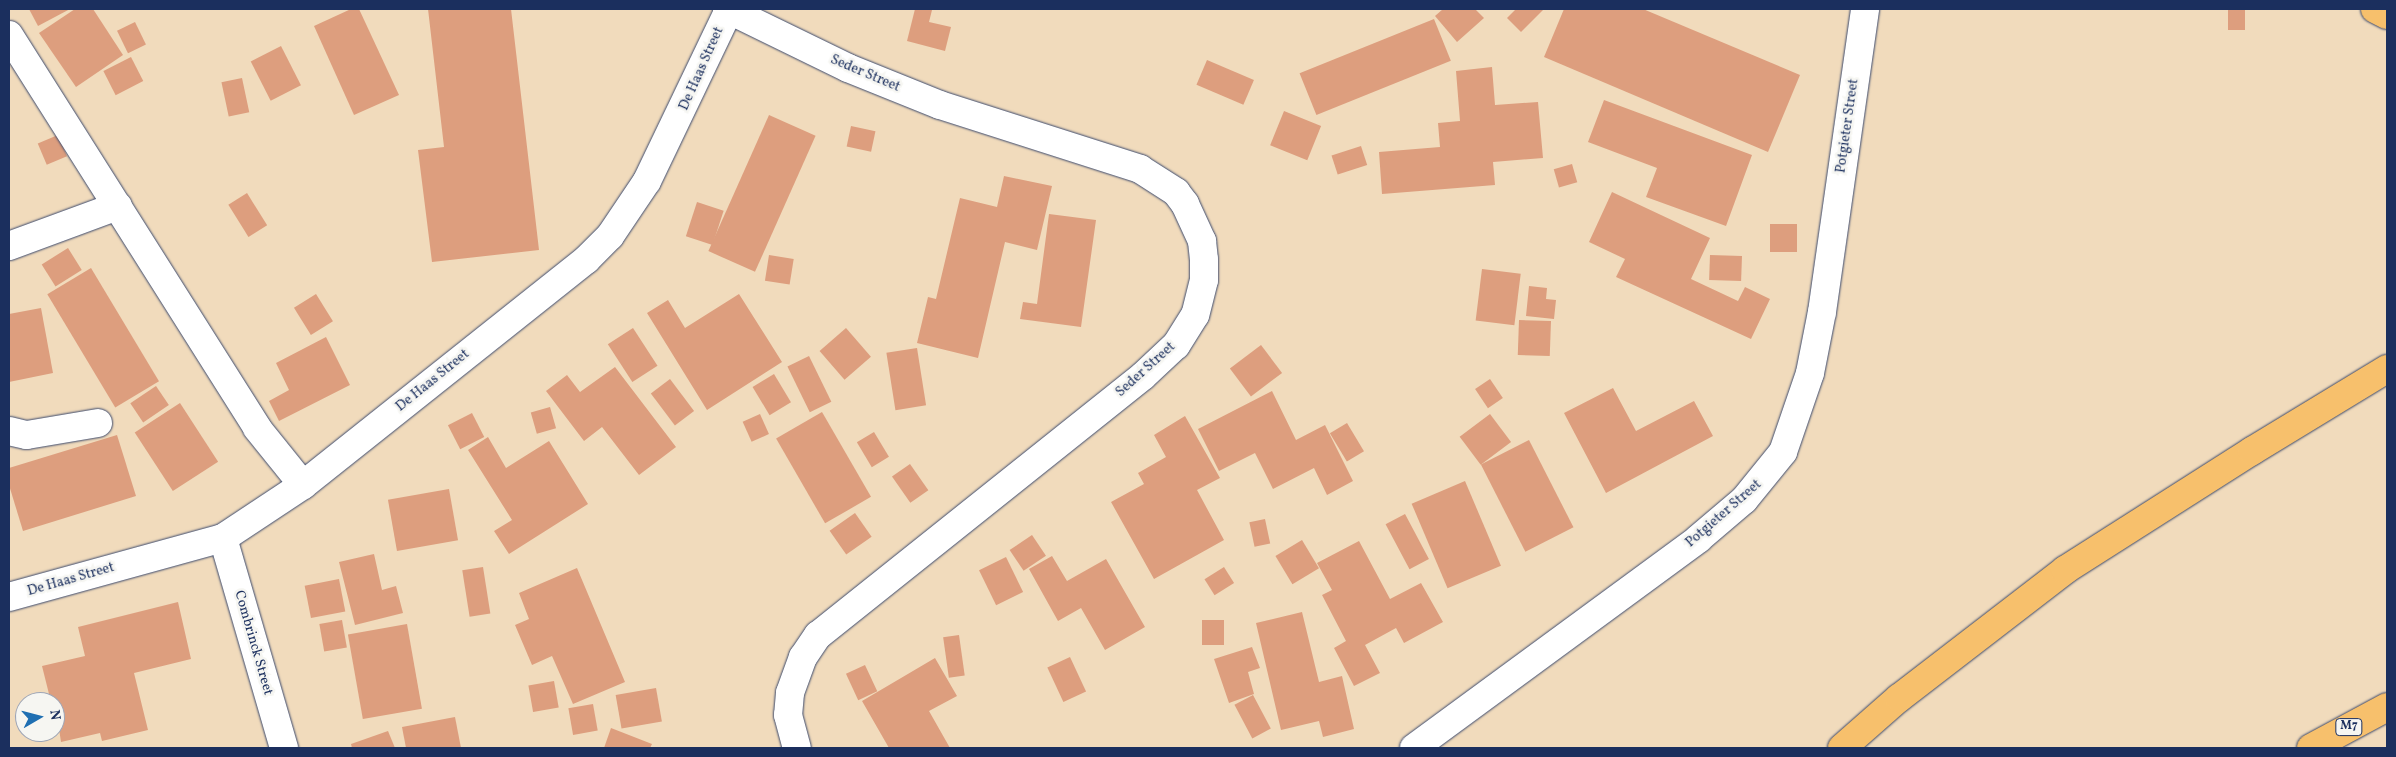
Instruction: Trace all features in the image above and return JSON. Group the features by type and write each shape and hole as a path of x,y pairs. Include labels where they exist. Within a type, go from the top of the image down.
{"main road":[{"path":"2374,9 2387,15"},
{"path":"1842,748 1899,698 2065,570 2252,450 2387,369"},
{"name":"M7","path":"2311,748 2387,707"}],"street":[{"name":"De Haas Street","path":"9,597 223,538 304,485 586,260 610,236 648,181 728,9"},
{"name":"Seder Street","path":"728,9 848,68 940,105 1140,169 1176,192 1185,204 1202,241 1204,260 1204,280 1195,315 1169,351 1144,376 818,635 803,657 790,694 788,715 796,748"},
{"name":"Potgieter Street","path":"1414,748 1698,539 1744,500 1783,452 1810,373 1822,312 1865,9"},
{"path":"9,35 257,428 304,485"},
{"path":"9,246 118,206"},
{"path":"9,431 28,435 98,423"},
{"name":"Combrinck Street","path":"223,538 284,748"}],"building":[{"path":"29,9 70,9 38,26"},
{"path":"75,9 93,9 123,55 76,87 39,33"},
{"path":"351,9 359,9 399,95 354,115 314,26"},
{"path":"428,9 511,9 539,250 432,262 418,150 444,147"},
{"path":"915,9 932,10 929,22 951,27 945,51 907,41"},
{"path":"1443,9 1475,9 1484,18 1457,42 1435,16"},
{"path":"1516,9 1544,9 1521,32 1507,18"},
{"path":"1564,9 1643,9 1800,75 1768,152 1544,57"},
{"path":"2228,9 2245,9 2245,30 2228,30"},
{"path":"1434,19 1451,61 1316,115 1300,73"},
{"path":"135,22 146,44 128,53 117,31"},
{"path":"281,46 301,85 271,101 251,61"},
{"path":"131,57 143,81 116,95 103,71"},
{"path":"1207,60 1254,80 1243,105 1196,85"},
{"path":"1492,67 1495,105 1538,102 1543,158 1493,162 1495,185 1382,194 1379,152 1440,147 1438,123 1460,121 1456,71"},
{"path":"242,78 249,112 229,117 221,82"},
{"path":"1604,100 1752,155 1726,226 1646,197 1657,168 1588,142"},
{"path":"1284,111 1321,126 1307,160 1270,145"},
{"path":"769,115 816,136 755,272 708,251"},
{"path":"851,126 875,131 871,152 847,147"},
{"path":"58,135 67,156 47,165 38,144"},
{"path":"1361,146 1367,165 1338,175 1332,156"},
{"path":"1572,164 1577,182 1559,188 1554,169"},
{"path":"1004,176 1052,186 1037,250 1005,242 978,358 917,343 928,297 936,299 960,198 997,207"},
{"path":"1612,192 1710,238 1691,279 1738,301 1745,287 1770,299 1751,339 1616,277 1625,259 1589,242"},
{"path":"247,193 267,225 248,237 228,205"},
{"path":"697,202 724,211 713,245 686,236"},
{"path":"1049,214 1096,220 1081,327 1020,319 1023,302 1037,304"},
{"path":"1770,224 1797,224 1797,252 1770,252"},
{"path":"68,248 82,270 55,286 42,264"},
{"path":"769,255 794,259 790,285 765,281"},
{"path":"1710,255 1742,256 1741,281 1709,280"},
{"path":"91,268 159,381 115,407 47,294"},
{"path":"1482,269 1521,274 1514,325 1476,321"},
{"path":"1529,286 1547,288 1546,299 1556,300 1554,319 1526,316"},
{"path":"316,294 333,321 311,335 294,308"},
{"path":"739,294 782,362 707,410 647,313 668,300 685,328"},
{"path":"41,308 53,373 9,382 9,314"},
{"path":"1519,320 1551,321 1550,356 1518,355"},
{"path":"633,328 658,366 632,382 608,344"},
{"path":"846,328 871,357 845,380 820,351"},
{"path":"326,337 350,385 279,421 269,401 289,390 276,363"},
{"path":"1261,345 1282,373 1251,396 1230,368"},
{"path":"917,348 926,405 895,410 886,353"},
{"path":"809,356 831,402 810,412 787,367"},
{"path":"615,367 676,447 639,475 602,427 584,441 546,391 567,375 580,392"},
{"path":"774,374 791,402 770,415 753,387"},
{"path":"670,379 694,411 675,425 651,393"},
{"path":"1490,379 1503,398 1488,408 1475,389"},
{"path":"156,386 169,405 143,422 130,403"},
{"path":"1613,388 1636,431 1694,401 1713,436 1606,493 1564,413"},
{"path":"1272,391 1296,440 1325,425 1353,481 1327,495 1314,468 1273,489 1255,453 1219,471 1198,429"},
{"path":"180,403 218,462 173,491 135,432"},
{"path":"550,407 556,428 537,434 531,413"},
{"path":"822,412 871,497 825,523 776,438"},
{"path":"472,413 484,437 460,449 448,425"},
{"path":"760,414 769,434 752,442 743,422"},
{"path":"1490,414 1511,442 1481,465 1460,437"},
{"path":"1185,416 1220,478 1197,490 1224,540 1154,579 1111,502 1144,484 1138,473 1166,457 1154,435"},
{"path":"1347,423 1364,451 1347,462 1330,433"},
{"path":"874,432 889,457 872,467 857,442"},
{"path":"117,435 136,496 23,531 9,485 9,468"},
{"path":"488,437 506,468 549,441 588,504 509,554 494,531 512,520 468,450"},
{"path":"1529,440 1573,527 1525,552 1481,465"},
{"path":"910,464 928,490 910,503 892,477"},
{"path":"1465,481 1501,566 1448,588 1412,504"},
{"path":"449,489 458,540 397,551 388,500"},
{"path":"855,513 872,537 846,555 830,531"},
{"path":"1405,514 1429,559 1410,569 1386,524"},
{"path":"1265,519 1270,543 1255,547 1249,522"},
{"path":"1032,535 1046,556 1024,571 1010,550"},
{"path":"1302,540 1319,568 1292,584 1275,556"},
{"path":"1359,541 1390,599 1421,583 1443,622 1404,643 1396,628 1365,645 1380,673 1354,686 1334,648 1346,641 1322,595 1332,590 1317,563"},
{"path":"374,554 382,590 396,586 403,613 355,625 339,562"},
{"path":"1052,556 1067,581 1106,559 1145,627 1105,650 1081,608 1058,621 1029,569"},
{"path":"1006,557 1023,592 996,605 979,570"},
{"path":"483,567 490,613 470,617 462,570"},
{"path":"1224,567 1234,583 1215,595 1204,579"},
{"path":"577,568 625,682 573,704 552,656 532,665 515,625 529,619 519,593"},
{"path":"339,579 345,611 311,618 305,586"},
{"path":"178,602 191,659 134,673 148,730 102,741 100,733 65,741 65,692 48,692 42,666 85,656 78,627"},
{"path":"1302,612 1319,682 1342,676 1354,729 1323,737 1319,721 1281,730 1256,623"},
{"path":"342,620 347,648 324,652 319,624"},
{"path":"1202,620 1224,620 1224,645 1202,645"},
{"path":"407,624 422,709 363,719 348,634"},
{"path":"959,635 965,676 949,678 943,637"},
{"path":"1252,647 1260,668 1248,672 1254,694 1229,703 1214,659"},
{"path":"1070,657 1086,691 1063,702 1047,668"},
{"path":"935,658 957,696 929,711 950,748 889,748 862,701"},
{"path":"865,665 877,691 858,700 846,674"},
{"path":"554,681 559,708 533,712 528,686"},
{"path":"656,688 662,721 622,729 616,695"},
{"path":"1253,695 1271,729 1252,738 1234,705"},
{"path":"593,704 598,731 573,735 568,708"},
{"path":"455,717 461,748 406,748 402,727"},
{"path":"611,728 652,744 650,748 604,748"},
{"path":"388,731 395,748 352,748 351,744"}]}
